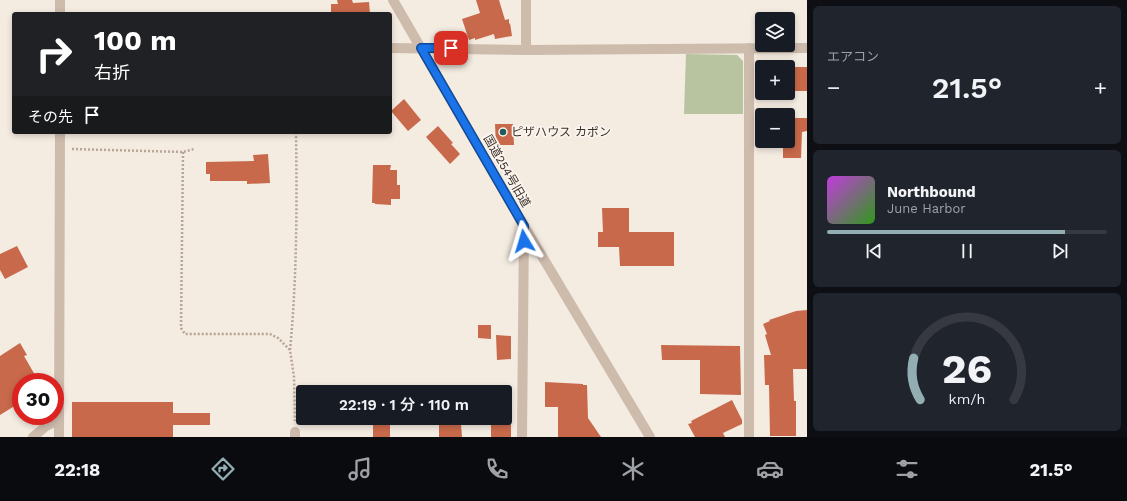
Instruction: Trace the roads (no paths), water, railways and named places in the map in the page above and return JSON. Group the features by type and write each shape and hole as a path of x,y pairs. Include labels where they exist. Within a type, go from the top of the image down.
{"street":[{"path":"60,0 60,12"},
{"name":"国道254号旧道","path":"393,0 524,226 650,437"},
{"path":"526,0 526,50"},
{"path":"392,48 526,50 807,48"},
{"path":"749,48 749,437"},
{"path":"59,373 60,134"},
{"path":"522,437 524,226"},
{"path":"33,437 48,425"},
{"path":"59,425 59,437"}],"place":[{"name":"ピザハウス カポン","path":"503,132"}]}
